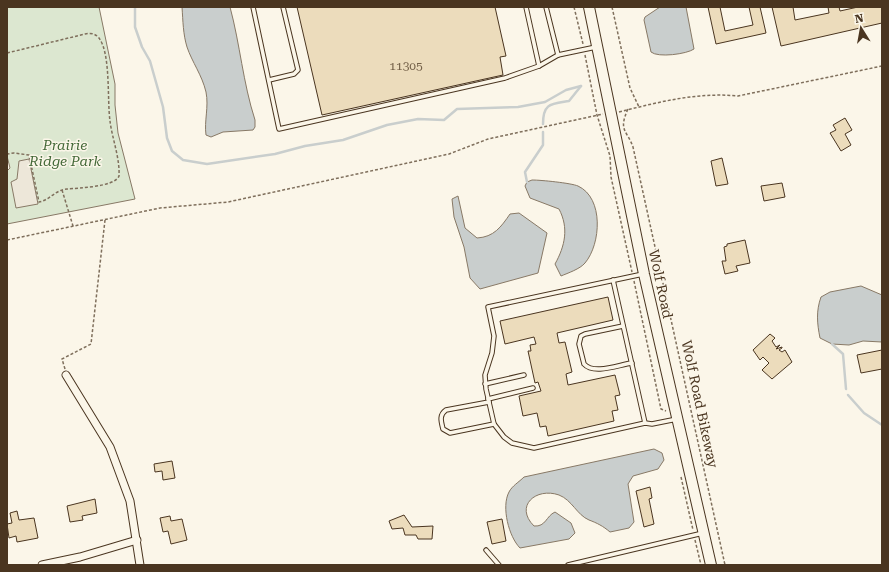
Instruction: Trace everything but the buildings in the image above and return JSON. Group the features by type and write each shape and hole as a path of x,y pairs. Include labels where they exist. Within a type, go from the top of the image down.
{"main road":[{"name":"Wolf Road","path":"589,7 673,420 698,534 711,565"}],"street":[{"path":"66,375 110,447 130,501 140,565"},
{"path":"42,565 80,557 137,540"}],"lane":[{"path":"252,7 279,129 505,78 539,66 558,55 597,47"},
{"path":"269,80 294,74 298,70 284,7"},
{"path":"526,7 539,66"},
{"path":"546,7 558,55"},
{"path":"644,274 488,307 494,336 492,353 485,374 488,400 494,424 504,438 512,443 534,448 645,424 673,420"},
{"path":"613,280 645,424"},
{"path":"624,326 585,334 581,336 579,344 584,364 590,369 599,369 632,363"},
{"path":"485,384 524,375"},
{"path":"494,424 450,434 443,429 441,418 443,412 446,410 533,388"},
{"path":"568,565 698,534"},
{"path":"486,550 499,565"}],"path":[{"path":"574,7 597,115 610,156 611,177 661,409 667,412 673,420"},
{"path":"612,7 630,88 639,107"},
{"path":"7,53 90,34 97,36 101,43 109,84 110,120 119,176 114,181 81,189 62,190 47,200 39,202 29,155 14,153 7,154"},
{"path":"620,111 697,95 715,94 738,96 882,66"},
{"name":"Wolf Road Bikeway","path":"628,109 623,122 626,136 632,143 635,155 725,565"},
{"path":"7,240 178,205 217,204 449,154 488,139 604,113"},
{"path":"62,190 73,226"},
{"path":"66,375 62,359 91,344 105,219"},
{"path":"680,474 698,534 701,565"}],"green space":[{"name":"Prairie Ridge Park","path":"7,7 99,7 115,84 115,105 118,133 135,199 7,224 7,171 10,168 7,156"}],"shaded area":[{"path":"182,7 230,7 247,92 255,120 255,127 253,130 223,132 211,137 206,135 206,92 187,47"},
{"path":"660,7 686,7 694,49 672,55 660,55 651,52 644,20 645,17"},
{"path":"29,159 38,204 16,208 11,182 17,179 19,161"},
{"path":"532,180 549,181 578,186 586,192 592,200 596,211 597,233 590,255 585,263 580,267 561,276 555,264 563,244 565,230 562,216 559,209 530,198 525,186 527,182"},
{"path":"458,196 465,228 477,238 488,236 500,227 510,214 519,213 547,233 538,273 480,289 470,278 464,247 454,217 452,199"},
{"path":"861,286 882,295 882,342 863,341 849,345 832,344 820,338 818,327 818,307 821,297 830,292"},
{"path":"654,449 662,453 664,460 658,469 633,476 628,484 634,522 629,528 610,532 581,515 564,497 551,493 543,494 530,500 527,505 526,512 528,519 534,526 538,526 544,523 555,512 571,523 575,533 569,539 520,548 516,543 507,522 506,506 510,490 524,477"}],"waterway":[{"path":"135,7 135,27 142,47 150,61 163,107 167,138 172,151 183,160 207,164 275,154 305,146 343,140 387,125 418,119 444,120 457,109 518,107 545,102 566,90 581,86"},
{"path":"543,124 543,117 546,108 553,104 569,101 581,86"},
{"path":"527,182 525,172 543,145 543,132"},
{"path":"832,344 843,354 846,389"},
{"path":"848,395 864,413 882,425"}]}
